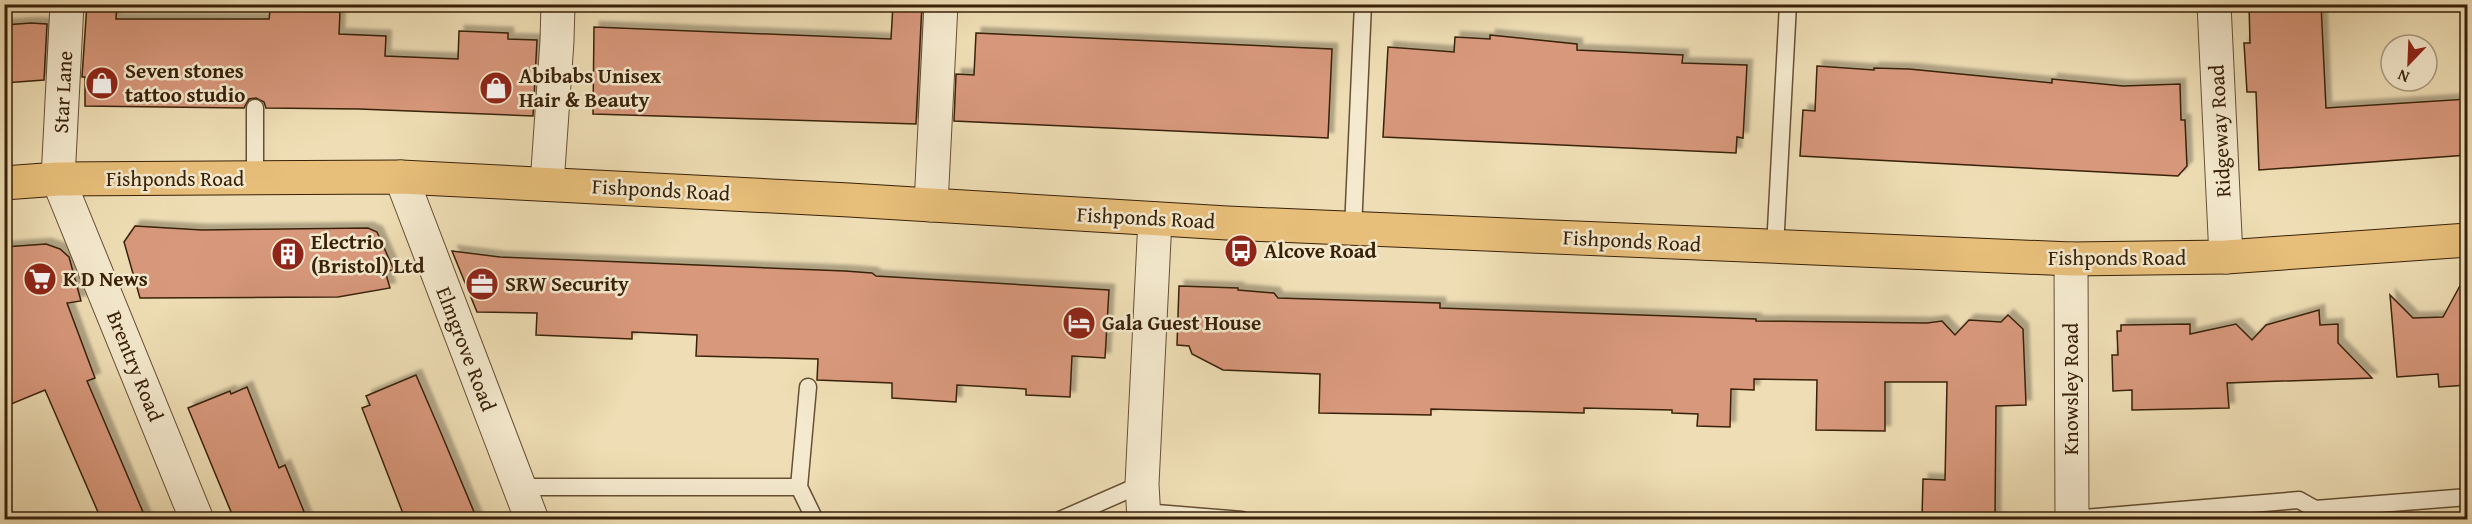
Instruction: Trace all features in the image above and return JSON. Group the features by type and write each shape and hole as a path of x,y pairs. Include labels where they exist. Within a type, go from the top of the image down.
{"main road":[{"name":"Fishponds Road","path":"4,183 58,179 401,177 1353,229 2071,259 2226,257 2468,240"}],"street":[{"name":"Star Lane","path":"58,179 68,4"},
{"path":"547,184 558,4"},
{"path":"931,205 941,4"},
{"name":"Ridgeway Road","path":"2214,4 2226,257"},
{"name":"Elmgrove Road","path":"401,177 532,519"},
{"name":"Brentry Road","path":"58,179 197,519"},
{"path":"1143,505 1155,219"},
{"name":"Knowsley Road","path":"2071,259 2072,519"}],"lane":[{"path":"1353,229 1363,4"},
{"path":"1775,248 1788,4"},
{"path":"255,108 255,178"},
{"path":"808,387 798,487 816,519"},
{"path":"519,487 798,487"},
{"path":"2072,519 2299,500 2314,509 2468,497"},
{"path":"1060,519 1143,505 1242,519"}],"building":[{"path":"87,4 117,4 116,19 269,19 270,11 340,12 339,34 386,36 385,56 458,59 459,31 508,33 508,39 537,40 533,116 266,108 264,102 256,98 249,99 244,108 85,106 85,77 82,77"},
{"path":"893,4 922,4 916,124 593,114 594,27 891,39"},
{"path":"2249,4 2321,4 2326,108 2468,99 2468,155 2259,170 2256,92 2247,92 2244,43 2250,43"},
{"path":"47,24 44,80 4,83 4,25"},
{"path":"976,33 1332,49 1328,138 954,121 956,74 974,75"},
{"path":"1490,35 1577,44 1577,50 1683,55 1682,63 1747,65 1743,138 1737,137 1736,153 1383,137 1388,47 1454,52 1455,37 1490,39"},
{"path":"1817,66 1874,70 1874,68 1909,69 2052,83 2052,79 2123,86 2180,84 2181,120 2185,120 2187,166 2178,176 1800,156 1803,110 1815,111"},
{"path":"135,226 202,230 368,228 377,232 394,270 385,271 390,288 338,297 140,298 124,242"},
{"path":"46,244 60,249 69,257 81,301 67,303 95,378 87,381 146,519 101,519 45,390 4,407 4,372 9,371 4,318 4,247"},
{"path":"452,251 500,257 845,271 872,273 876,276 1109,290 1105,358 1072,356 1070,397 1026,395 1026,389 957,385 956,402 892,398 892,383 817,380 818,359 696,356 697,335 632,332 632,339 536,335 537,313 477,312"},
{"path":"2468,271 2468,385 2439,387 2438,374 2397,377 2390,295 2413,318 2443,317"},
{"path":"1179,286 1238,288 1238,290 1274,293 1278,298 1440,303 1440,308 1756,319 1756,321 1927,323 1942,321 1955,335 1969,320 2001,322 2008,315 2023,329 2026,405 1996,406 1995,518 1922,517 1923,479 1945,480 1947,382 1885,382 1885,431 1816,430 1817,380 1754,379 1754,390 1731,389 1730,427 1697,426 1698,414 1672,413 1672,410 1584,408 1584,413 1431,409 1431,415 1319,413 1320,374 1223,370 1192,354 1189,346 1177,345"},
{"path":"2319,310 2320,325 2338,324 2338,343 2372,378 2227,383 2229,408 2132,410 2132,390 2113,391 2112,355 2118,355 2117,331 2121,331 2121,325 2190,324 2190,334 2236,324 2252,340 2266,325"},
{"path":"416,375 477,519 406,519 402,511 362,408 370,405 366,396"},
{"path":"247,387 279,468 285,465 307,519 234,519 188,408 230,391 231,394"}],"place":[{"name":"Seven stones tattoo studio","path":"102,83"},
{"name":"Abibabs Unisex Hair & Beauty","path":"496,88"},
{"name":"Alcove Road","path":"1241,251"},
{"name":"Electrio (Bristol) Ltd","path":"288,254"},
{"name":"K D News","path":"40,279"},
{"name":"SRW Security","path":"482,284"},
{"name":"Gala Guest House","path":"1079,323"}]}
